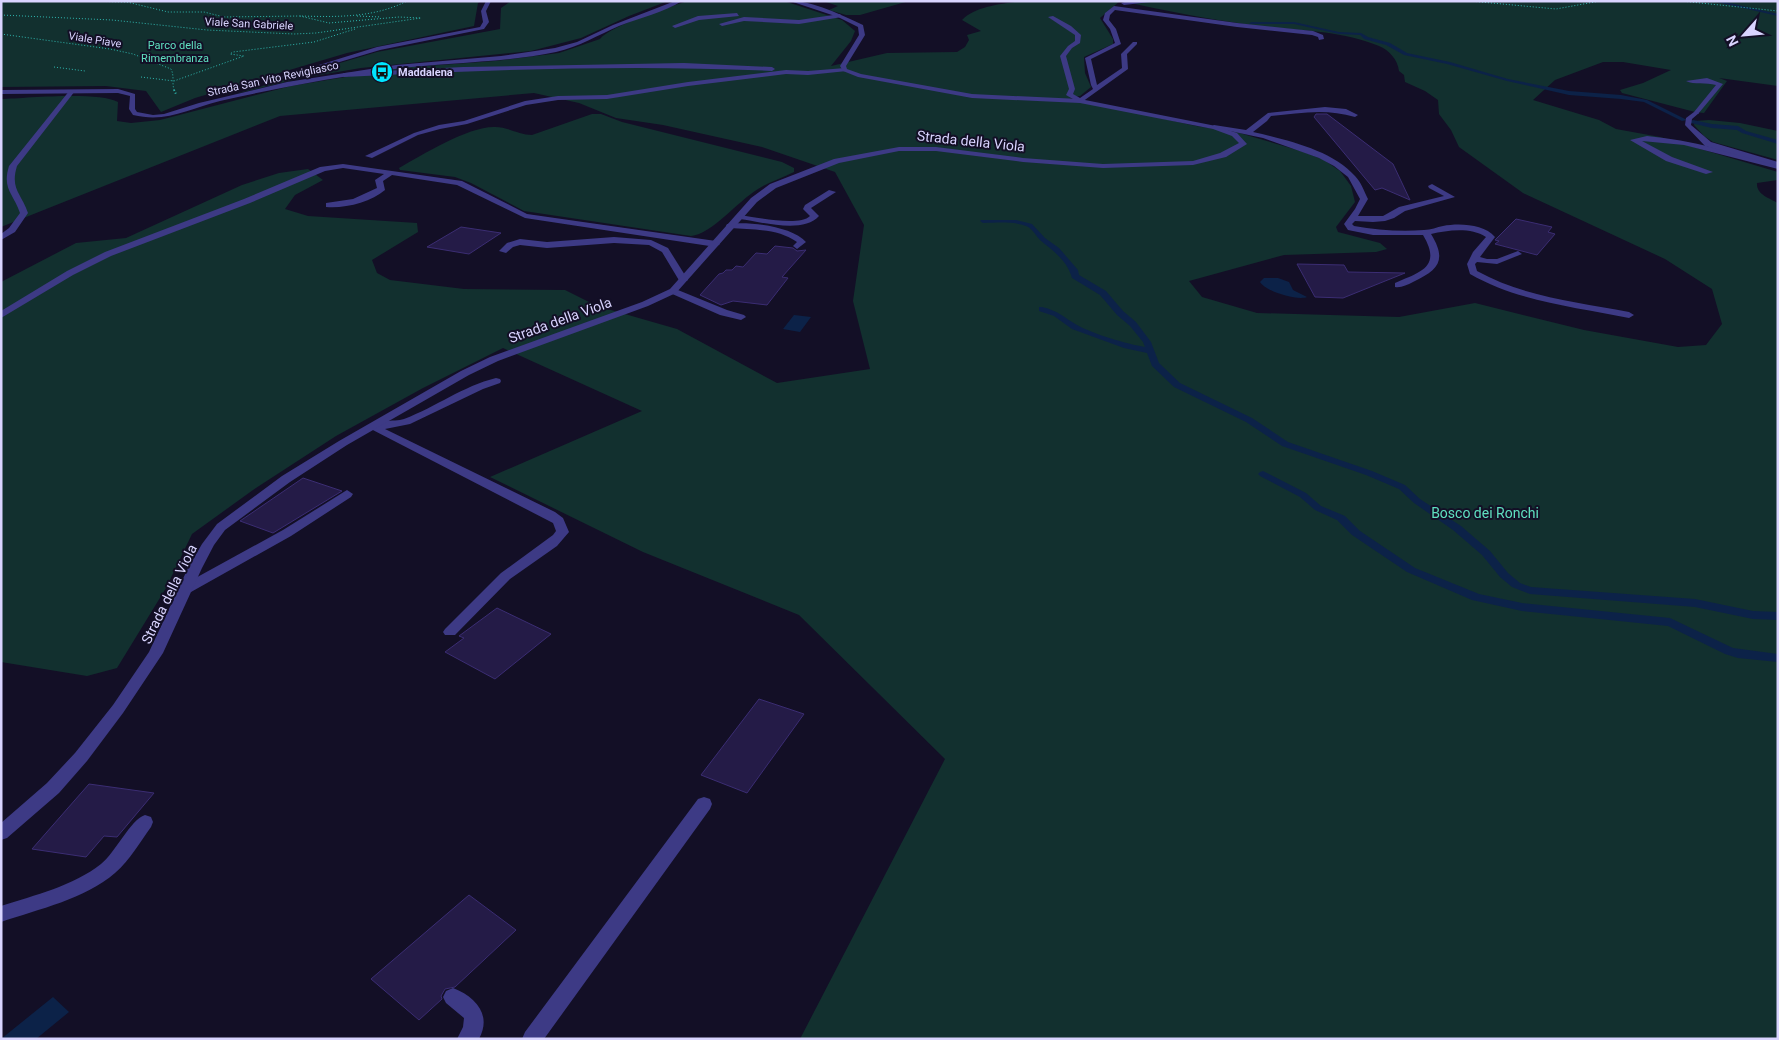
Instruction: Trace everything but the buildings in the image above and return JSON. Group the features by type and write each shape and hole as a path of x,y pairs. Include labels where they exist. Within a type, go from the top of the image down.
{"street":[{"path":"201,104 214,97 365,51 482,28 486,22 483,13 484,7 489,1"},
{"name":"Strada San Vito Revigliasco","path":"1,92 106,91 130,94 134,95 135,99 132,109 135,114 141,116 172,114 201,104 287,84 408,65 501,58 556,50 579,43 615,26 680,1"},
{"path":"344,75 463,68 684,65 751,66 786,72 808,73 845,70 844,63 862,35 862,30 857,23 792,1"},
{"path":"1097,89 1094,85 1088,58 1118,44 1113,29 1106,20 1107,14 1119,4 1157,1"},
{"path":"1114,8 1313,33 1320,36 1321,39"},
{"path":"675,26 689,20 717,15 749,15 761,19"},
{"path":"722,24 744,19 799,22 840,16"},
{"path":"1050,17 1069,27 1078,35 1078,42 1070,47 1063,56 1072,89 1069,95 1080,100 1125,69 1124,54 1135,43"},
{"name":"Strada della Viola","path":"845,70 876,79 972,96 1080,100 1248,132 1304,148 1340,165 1350,174 1364,199 1354,218"},
{"path":"370,156 416,134 439,127 465,123 525,102 558,98 607,96 786,72"},
{"path":"1689,81 1707,80 1720,84 1690,118 1688,125 1704,143"},
{"path":"1,238 12,230 24,213 21,202 10,188 8,178 13,166 72,91"},
{"path":"1248,132 1270,114 1336,108 1347,110 1355,115"},
{"name":"Strada della Viola","path":"1,833 53,788 82,757 118,710 156,653 208,544 221,527 286,479 343,443 465,373 494,359 645,304 673,291 730,226 761,194 773,186 824,165 873,153 899,149 936,149 1088,166 1193,163 1223,155 1242,144 1241,139 1233,134 1214,127"},
{"path":"1660,131 1778,165"},
{"path":"1709,172 1680,163 1634,140 1650,138 1688,144 1778,165"},
{"path":"1,315 70,273 108,254 247,201 323,169 344,166 459,183 525,216 716,244"},
{"path":"329,205 347,204 363,200 380,190 382,188 379,180 391,173"},
{"path":"1432,186 1452,197 1402,209 1398,213 1382,220 1354,218 1348,224 1351,228 1358,231 1426,233 1442,228 1481,230 1491,238 1476,254 1476,258 1471,264 1473,272 1497,285 1545,298 1629,315"},
{"path":"740,217 802,224 816,216 807,209 808,206 832,192"},
{"path":"730,226 787,234 796,237 802,242 798,246"},
{"path":"1398,285 1417,278 1434,264 1437,254 1434,244 1426,233"},
{"path":"503,250 510,245 520,242 547,245 614,240 651,243 665,250 683,280"},
{"path":"1476,258 1483,262 1493,263 1518,254"},
{"path":"673,291 701,301 726,315 741,317"},
{"path":"373,427 406,422 479,387 496,381"},
{"path":"373,427 551,515 558,521 563,532 556,541 516,568 450,632"},
{"path":"186,589 287,533 347,494"},
{"path":"532,1039 704,804"},
{"path":"1,914 45,899 91,880 109,868 145,822"},
{"path":"453,997 474,1014 473,1030 467,1039"}],"path":[{"path":"82,1 127,2 168,12 204,12 224,17 399,17"},
{"path":"347,16 389,9 407,1"},
{"path":"1470,1 1556,9 1600,1"},
{"path":"1681,1 1778,11"},
{"name":"Viale San Gabriele","path":"1,15 112,20 165,27 294,34 316,33 420,18 399,17 329,23 300,16"},
{"name":"Viale Piave","path":"1,34 133,54 171,69 174,81 244,56 230,54 233,52 314,42 360,26"}],"green space":[{"name":"Parco della Rimembranza","path":"1,1 481,1 478,3 474,26 347,53 195,98 161,112 146,91 106,86 1,87"},
{"path":"511,1 668,1 581,38 531,51 361,68 302,78 235,94 377,52 500,29 501,8"},
{"name":"Bosco dei Ronchi","path":"687,1 784,1 842,20 855,31 851,41 831,66 887,53 957,52 965,47 969,40 967,35 981,31 962,20 967,15 989,6 1021,1 1120,1 1778,1 1778,86 1719,78 1727,81 1704,113 1695,112 1622,93 1620,90 1643,83 1671,70 1623,62 1603,62 1555,80 1533,100 1599,120 1616,129 1660,137 1778,172 1778,180 1757,183 1757,187 1761,193 1778,203 1778,1039 800,1039 945,759 799,615 643,552 490,477 642,411 503,348 423,388 336,436 253,490 192,534 166,588 117,668 87,676 1,662 1,282 76,243 126,238 242,185 279,173 308,169 323,180 295,195 285,209 308,216 417,223 418,232 372,260 377,273 390,280 464,289 565,290 597,306 677,329 777,383 870,369 853,301 864,225 835,172 762,147 663,125 616,118 579,103 534,93 280,116 1,227 1,99 62,96 95,97 118,102 117,121 131,123 160,120 291,86 400,68 495,61 559,53 600,39 627,23","holes":["1120,1 1235,23 1332,33 1363,40 1383,48 1395,59 1399,71 1404,75 1405,82 1425,91 1438,100 1439,114 1451,130 1459,147 1523,193 1665,259 1712,289 1722,324 1706,345 1678,347 1584,330 1475,303 1399,317 1257,313 1202,297 1189,281 1284,255 1376,252 1387,249 1380,243 1338,232 1336,227 1355,202 1351,186 1340,171 1324,160 1304,152 1236,132 1196,126 1069,98 1080,96 1091,87 1085,73 1084,57 1113,44 1113,39 1100,18"]},
{"path":"823,1 909,1 860,15 846,15 829,10 838,6"},
{"path":"592,114 601,114 622,122 782,162 794,168 794,172 758,189 708,230 691,236 524,211 471,183 455,177 400,170 399,168 446,142 472,131 495,127 532,135"},
{"path":"1709,120 1740,123 1778,131 1778,160 1713,142 1704,136 1694,125 1695,121"}],"water":[{"path":"1264,278 1278,278 1289,282 1293,290 1307,297 1296,298 1274,292 1260,282"},
{"path":"794,315 811,317 800,332 783,329"},
{"path":"53,997 69,1012 36,1039 1,1039"}],"waterway":[{"path":"1714,1 1778,15"},
{"path":"1251,23 1294,23 1339,33 1361,34 1366,38 1388,44 1406,54 1448,63 1507,80 1569,93 1645,101 1684,120"},
{"path":"1693,122 1738,128 1744,132 1778,142"},
{"path":"983,221 1016,222 1030,225 1043,239 1057,249 1075,272 1075,276 1103,293 1120,313 1133,324 1147,342 1155,364 1177,385 1249,420 1285,444 1369,473 1402,487 1417,501 1457,528 1486,553 1504,575 1516,585 1530,590 1695,603 1753,615 1778,616"},
{"path":"1042,309 1057,314 1075,327 1127,346 1150,351"},
{"path":"1263,474 1303,495 1318,508 1341,518 1356,533 1411,570 1476,597 1522,607 1670,622 1729,651 1743,655 1778,658"}],"place":[{"name":"Maddalena","path":"382,72"}]}
